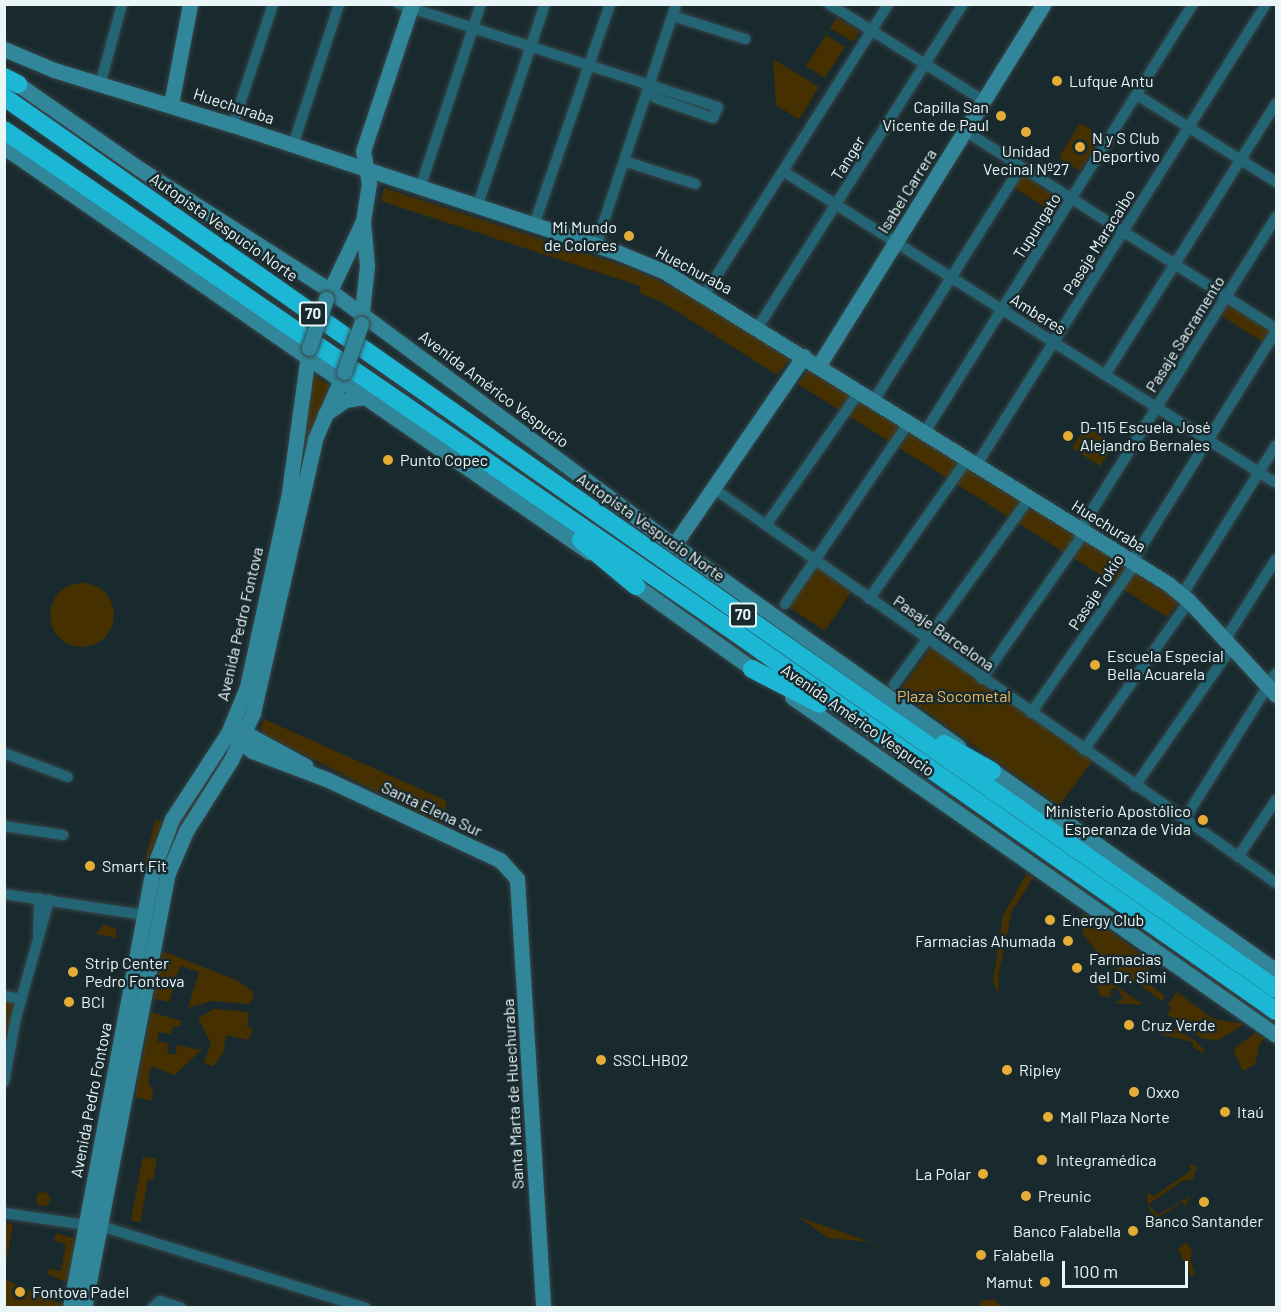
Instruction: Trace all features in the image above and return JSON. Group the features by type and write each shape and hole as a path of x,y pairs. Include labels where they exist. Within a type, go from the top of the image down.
{"highway":[{"name":"Autopista Vespucio Norte","path":"8,83 864,700 1276,989"},
{"name":"70","path":"4,130 1276,1011"},
{"path":"506,477 636,586"},
{"path":"752,669 878,735"},
{"path":"864,700 992,771"}],"street":[{"path":"100,85 122,4"},
{"path":"171,104 190,4"},
{"path":"233,124 273,4"},
{"path":"293,145 339,4"},
{"path":"420,189 482,4"},
{"path":"477,207 545,4"},
{"path":"534,225 610,4"},
{"path":"596,245 676,4"},
{"path":"829,4 984,101"},
{"path":"705,294 888,4"},
{"name":"Tanger","path":"758,327 963,4"},
{"name":"Isabel Carrera","path":"819,365 1044,4"},
{"name":"Tupungato","path":"925,432 1194,4"},
{"name":"Pasaje Maracaibo","path":"869,599 973,462 1054,342 1266,4"},
{"path":"407,6 648,88 661,88 718,107 713,118 656,98 648,88"},
{"name":"Avenida Pedro Fontova","path":"70,1308 93,1227 166,879 179,843 211,793 236,734 257,699 323,416 343,375 362,319 367,266 363,220 369,184 363,151 407,6"},
{"path":"673,16 745,39"},
{"name":"Huechuraba","path":"4,49 100,85 233,124 366,171 596,245 650,265 705,294 1134,562 1186,598 1273,691"},
{"name":"Avenida Américo Vespucio","path":"8,83 303,273 328,295 674,545 1276,971"},
{"path":"1137,95 1276,182"},
{"path":"1105,375 1276,103"},
{"path":"965,131 1276,329"},
{"name":"Avenida Américo Vespucio","path":"4,147 343,375 367,397 1276,1035"},
{"path":"624,161 695,184"},
{"path":"874,400 1021,166"},
{"name":"Amberes","path":"783,171 1276,483"},
{"name":"Pasaje Sacramento","path":"982,679 1083,531 1157,407 1276,217"},
{"name":"Avenida Pedro Fontova","path":"84,1308 93,1227 144,915 162,843 196,781 236,734 289,492 308,352 340,263 363,220"},
{"path":"303,273 324,273 340,263"},
{"name":"Pasaje Tokio","path":"1031,713 1134,562 1276,329"},
{"path":"674,545 804,356"},
{"path":"766,525 860,391"},
{"path":"323,416 345,400 367,397"},
{"path":"785,604 909,422"},
{"path":"1084,750 1186,598 1276,445"},
{"name":"Pasaje Barcelona","path":"713,488 982,679 1276,883"},
{"path":"894,685 922,644 929,641 1030,497"},
{"path":"1135,786 1229,644 1276,559"},
{"path":"1184,820 1273,691 1276,673"},
{"name":"Santa Elena Sur","path":"236,734 326,779 500,860 517,879"},
{"path":"4,753 68,777"},
{"path":"196,781 207,782 211,793"},
{"path":"1238,857 1276,800"},
{"path":"4,826 63,834"},
{"name":"Santa Marta de Huechuraba","path":"517,879 543,1308"},
{"path":"5,896 44,899 144,915"},
{"path":"4,1082 8,1038 22,999 38,936 38,918 44,899"},
{"path":"38,936 45,924 44,899"},
{"path":"4,996 22,999"},
{"path":"4,1213 93,1227 366,1308"},
{"path":"152,1308 160,1300 181,1308"}],"green space":[{"path":"837,17 859,32 853,42 830,28"},
{"path":"826,35 845,47 825,78 806,66"},
{"path":"773,59 819,87 799,119 776,105"},
{"name":"N y S Club Deportivo","path":"1080,123 1101,136 1080,171 1059,158"},
{"path":"1022,174 1067,204 1059,216 1013,187"},
{"path":"384,188 636,270 687,294 792,356 777,375 662,302 640,293 640,286 381,201"},
{"path":"1227,303 1272,332 1264,343 1219,314"},
{"path":"811,367 928,438 1179,601 1167,617 798,384"},
{"path":"311,373 330,386 304,456 309,393"},
{"path":"1086,426 1114,445 1100,466 1072,448"},
{"path":"815,564 853,589 825,631 787,606"},
{"path":"76,583 88,583 105,592 112,603 114,615 112,627 105,638 88,647 76,647 64,642 55,633 50,621 50,609 55,597 64,588"},
{"name":"Plaza Socometal","path":"933,645 1093,760 1059,806 899,692"},
{"path":"264,719 447,801 442,825 264,734 261,727"},
{"path":"205,784 207,789 174,837 158,880 172,829"},
{"path":"155,820 163,821 146,865 144,865"},
{"path":"1027,873 1033,878 1012,911 998,976 999,996 993,981 1003,916"},
{"path":"1081,914 1090,915 1152,963 1144,980 1165,996 1162,1001 1101,958 1083,934"},
{"path":"103,925 115,928 117,938 96,934"},
{"path":"162,951 236,980 252,991 254,998 249,1004 212,1001 188,1008 199,972 180,966 169,1002 152,998"},
{"path":"1102,976 1142,1004 1115,1003 1123,999 1117,988 1111,989 1111,997 1100,996 1095,977"},
{"path":"1177,992 1213,1019 1244,1024 1219,1040 1203,1039 1167,1014 1171,1008 1168,1004"},
{"path":"4,1001 15,1002 9,1034 5,1033"},
{"path":"214,1009 249,1012 247,1027 253,1028 248,1040 226,1035 223,1053 213,1066 204,1063 211,1043 198,1018"},
{"path":"151,1012 182,1021 180,1027 173,1026 171,1034 159,1032 157,1041 169,1044 167,1053 176,1055 177,1045 201,1050 175,1075 151,1066 148,1082 153,1090 152,1101 135,1097"},
{"path":"1160,1019 1194,1040 1204,1049 1203,1053 1193,1047 1193,1042 1162,1035"},
{"path":"1256,1032 1265,1039 1260,1043 1255,1064 1243,1071 1233,1050"},
{"path":"143,1157 157,1159 153,1180 148,1179 140,1223 131,1220"},
{"path":"1192,1164 1197,1167 1193,1179 1182,1181 1149,1204 1157,1215 1189,1197 1186,1207 1182,1202 1159,1217 1160,1224 1153,1216 1147,1201 1148,1193 1154,1196 1192,1170 1189,1166"},
{"path":"40,1192 46,1192 50,1199 46,1206 40,1206 36,1202 36,1196"},
{"path":"799,1217 870,1242 828,1238"},
{"path":"4,1223 13,1224 5,1266"},
{"path":"56,1233 76,1239 68,1283 47,1274 48,1269 61,1271 66,1244 54,1241"},
{"path":"1186,1242 1192,1251 1190,1260 1195,1274 1191,1276 1178,1249"},
{"name":"Fontova Padel","path":"4,1279 64,1305 64,1307 5,1307"},
{"path":"994,1299 1002,1307 978,1307 981,1301"}],"place":[{"name":"Lufque Antu","path":"1057,81"},
{"name":"Capilla San Vicente de Paul","path":"1001,116"},
{"name":"Unidad Vecinal Nº27","path":"1026,132"},
{"name":"N y S Club Deportivo","path":"1080,147"},
{"name":"Mi Mundo de Colores","path":"629,236"},
{"name":"D-115 Escuela José Alejandro Bernales","path":"1068,436"},
{"name":"Punto Copec","path":"388,460"},
{"name":"Escuela Especial Bella Acuarela","path":"1095,665"},
{"name":"Ministerio Apostólico Esperanza de Vida","path":"1203,820"},
{"name":"Smart Fit","path":"90,866"},
{"name":"Energy Club","path":"1050,920"},
{"name":"Farmacias Ahumada","path":"1068,941"},
{"name":"Farmacias del Dr. Simi","path":"1077,968"},
{"name":"Strip Center Pedro Fontova","path":"73,972"},
{"name":"BCI","path":"69,1002"},
{"name":"Cruz Verde","path":"1129,1025"},
{"name":"SSCLHB02","path":"601,1060"},
{"name":"Ripley","path":"1007,1070"},
{"name":"Oxxo","path":"1134,1092"},
{"name":"Itaú","path":"1225,1112"},
{"name":"Mall Plaza Norte","path":"1048,1117"},
{"name":"Integramédica","path":"1042,1160"},
{"name":"La Polar","path":"983,1174"},
{"name":"Preunic","path":"1026,1196"},
{"name":"Banco Santander","path":"1204,1202"},
{"name":"Banco Falabella","path":"1133,1231"},
{"name":"Falabella","path":"981,1255"},
{"name":"Mamut","path":"1045,1282"},
{"name":"Fontova Padel","path":"20,1292"}]}
